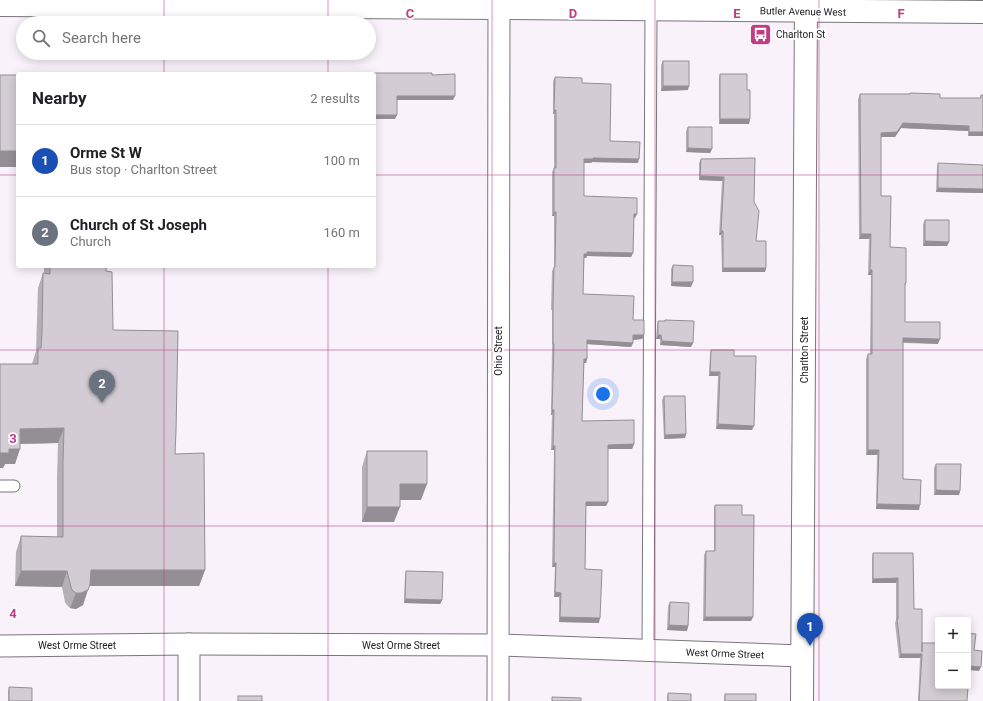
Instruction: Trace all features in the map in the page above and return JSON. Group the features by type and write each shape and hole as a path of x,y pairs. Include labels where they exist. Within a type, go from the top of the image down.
{"street":[{"name":"Butler Avenue West","path":"0,5 499,4 651,9 806,5 983,12"},
{"name":"Ohio Street","path":"498,701 499,4"},
{"name":"Charlton Street","path":"802,701 806,5"},
{"name":"West Orme Street","path":"0,646 189,644 498,645 802,656"},
{"path":"189,644 189,701"}],"lane":[{"path":"648,651 651,9"},
{"path":"0,486 14,486"}],"building":[{"path":"663,61 689,61 689,86 663,86"},
{"path":"376,73 432,73 432,75 455,74 455,96 397,96 397,115 376,115"},
{"path":"720,74 747,74 747,90 750,90 750,119 720,119"},
{"path":"0,75 16,75 16,151 0,151"},
{"path":"555,77 582,78 582,83 611,84 610,141 640,142 639,159 584,159 584,196 637,198 637,214 634,214 633,253 587,252 587,254 584,254 583,294 634,296 633,320 644,320 644,335 633,335 633,343 587,340 587,359 584,359 582,421 634,420 634,444 608,445 608,502 586,502 585,569 602,570 600,618 560,617 561,593 555,592 555,446 553,446 554,410 552,410 556,212 554,212 554,168 556,168 556,110 554,110"},
{"path":"860,94 940,94 940,98 981,98 981,95 983,95 983,132 969,132 969,126 903,123 897,132 881,133 881,196 891,196 890,247 906,248 905,322 940,322 940,339 903,338 903,479 921,480 920,505 877,504 879,450 868,450 868,354 872,354 872,270 870,270 871,234 861,234"},
{"path":"688,127 712,127 712,149 688,148"},
{"path":"755,158 754,202 759,211 756,241 766,241 766,268 723,268 723,231 721,231 724,177 700,176 701,159"},
{"path":"938,163 983,165 983,189 938,188"},
{"path":"925,220 949,220 949,242 925,241"},
{"path":"673,265 693,266 693,282 672,282"},
{"path":"50,268 106,268 106,271 112,272 113,330 178,331 175,454 204,453 205,570 91,570 88,590 81,593 76,593 72,590 67,571 21,571 21,536 63,537 64,428 20,429 20,449 9,449 9,453 0,453 0,364 38,364 38,348 41,348 42,333 43,273 50,274"},
{"path":"658,321 694,321 693,343 662,341 661,335 658,335"},
{"path":"711,350 734,350 734,356 756,356 754,426 718,424 720,372 710,372"},
{"path":"664,396 685,396 686,434 665,435"},
{"path":"367,451 427,451 427,484 400,484 400,507 367,507"},
{"path":"936,464 961,464 960,491 936,490"},
{"path":"715,505 742,505 742,515 754,515 753,617 705,617 706,551 715,551"},
{"path":"873,553 913,553 914,609 922,609 922,643 935,643 935,689 968,689 967,701 919,701 922,654 901,654 897,619 898,578 873,579"},
{"path":"406,571 443,572 442,600 405,599"},
{"path":"670,602 689,603 688,626 669,625"},
{"path":"971,633 976,634 974,650 982,651 981,667 971,666"},
{"path":"9,687 32,688 32,701 9,701"},
{"path":"668,693 691,694 691,701 668,701"},
{"path":"725,694 756,694 756,701 725,701"},
{"path":"238,696 262,696 262,701 238,701"},
{"path":"552,697 581,698 581,701 552,701"}],"place":[{"name":"Charlton St","path":"760,34"},
{"name":"Church of St Joseph","path":"102,403"},
{"name":"Orme St W","path":"810,646"}]}
